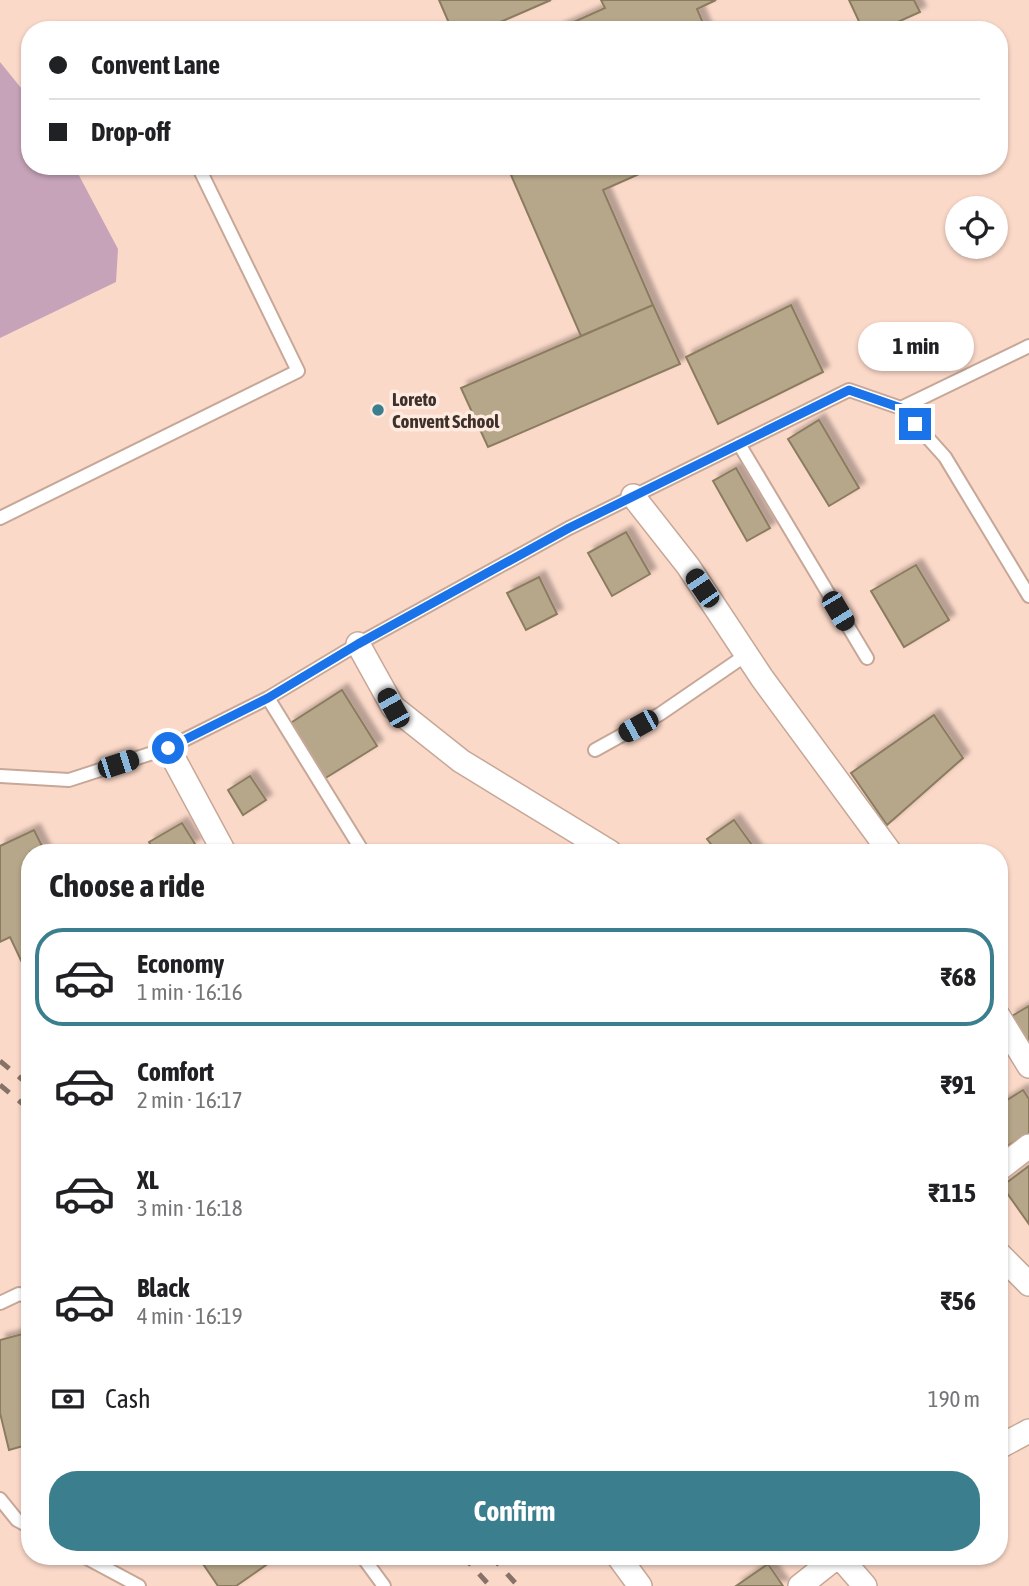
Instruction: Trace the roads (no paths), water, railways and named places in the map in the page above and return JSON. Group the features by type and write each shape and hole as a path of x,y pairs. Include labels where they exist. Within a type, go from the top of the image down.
{"street":[{"path":"633,496 688,566 746,655 884,844"},
{"path":"358,644 393,708 461,761 597,844"},
{"path":"168,748 220,844"},
{"path":"1008,1032 1029,1066"},
{"path":"1008,1162 1029,1146"},
{"path":"1008,1263 1029,1284"},
{"path":"1008,1442 1029,1431"},
{"path":"625,1565 640,1586"},
{"path":"800,1586 827,1565"},
{"path":"847,1565 865,1586"}],"lane":[{"path":"0,518 298,371 202,175"},
{"path":"901,408 1029,346"},
{"path":"0,776 69,780 168,748 268,698 358,644 569,528 849,390 901,408 945,457 1029,596"},
{"path":"739,444 867,658"},
{"path":"595,750 660,714 746,655"},
{"path":"268,698 358,844"},
{"path":"0,1303 21,1295"},
{"path":"0,1499 21,1522"},
{"path":"100,1565 139,1586"},
{"path":"369,1565 384,1586"}],"railway":[{"path":"0,1061 21,1078"},
{"path":"0,1085 21,1102"},
{"path":"471,1565 490,1586"},
{"path":"499,1565 518,1586"}],"place":[{"name":"Loreto Convent School","path":"378,410"}]}
